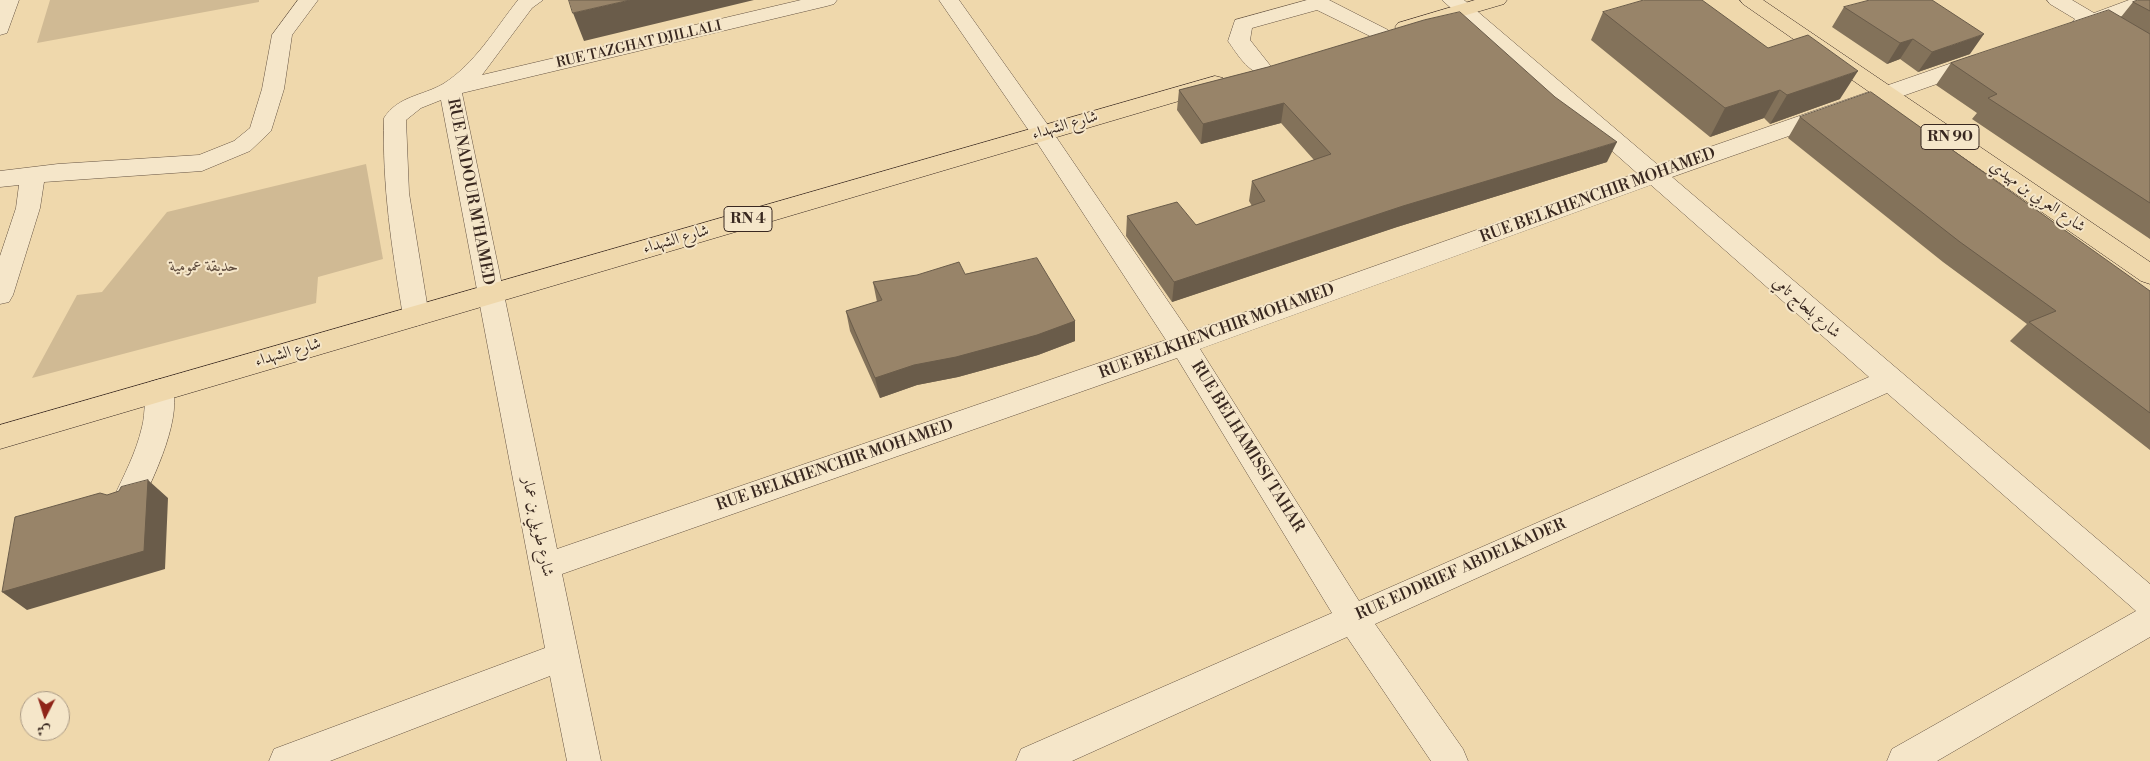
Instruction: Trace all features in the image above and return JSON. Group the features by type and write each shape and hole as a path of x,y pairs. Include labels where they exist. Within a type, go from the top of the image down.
{"main road":[{"path":"1353,42 1381,34 1458,5 1497,0"},
{"name":"شارع العربي بن مهيدي","path":"1750,0 2150,275"},
{"name":"شارع الشهداء","path":"0,437 1254,71"}],"street":[{"path":"0,30 8,0"},
{"path":"0,179 202,163 242,146 260,131 273,89 282,35 308,0"},
{"name":"RUE NADOUR M'HAMED","path":"416,316 400,206 394,145 395,118 413,103 450,89 478,67 525,4 533,0"},
{"name":"RUE TAZGHAT DJILLALI","path":"450,89 827,0"},
{"name":"RUE BELHAMISSI TAHAR","path":"949,0 1042,133 1183,345 1353,619 1451,761"},
{"path":"2057,0 2150,54"},
{"path":"2063,30 2148,0"},
{"path":"1254,71 1239,41 1242,24 1319,3 1381,34"},
{"name":"شارع بلحاج تامي","path":"1458,5 1652,176 2150,604"},
{"name":"RUE BELKHENCHIR MOHAMED","path":"545,567 1183,345 1998,54"},
{"name":"RUE NADOUR M'HAMED","path":"450,89 490,294"},
{"path":"0,295 28,208 35,175"},
{"name":"شارع طويلي بن عمار","path":"490,294 584,761"},
{"name":"RUE EDDRIEF ABDELKADER","path":"1033,761 1890,380"},
{"path":"128,499 151,448 157,424 160,390"},
{"path":"1904,761 2150,620"},
{"path":"286,761 562,656"}],"green space":[{"path":"50,0 259,0 259,2 37,43"},
{"name":"حديقة عمومية","path":"366,164 383,259 318,277 316,303 32,378 77,295 102,292 167,212"}],"building":[{"path":"569,0 630,0 573,13"},
{"path":"1644,0 1702,0 1768,48 1808,35 1858,71 1787,95 1780,90 1725,108 1603,12"},
{"path":"1870,0 1932,0 1984,34 1932,52 1913,39 1900,43 1844,7"},
{"path":"2150,0 2150,11 2133,2"},
{"path":"2109,10 2150,34 2150,203 1988,98 1997,94 1951,63"},
{"path":"1460,12 1555,97 1617,142 1403,206 1174,282 1127,216 1177,202 1196,225 1265,201 1252,181 1331,154 1284,103 1203,124 1179,90 1268,67 1424,20"},
{"path":"1871,92 2150,291 2150,413 2029,322 2056,311 1960,242 1800,117"},
{"path":"1037,258 1075,321 1037,335 956,357 914,365 875,378 846,311 882,300 873,282 917,275 959,262 965,274"},
{"path":"148,480 144,551 2,592 15,517 100,493 107,495 119,491 121,487"}]}
